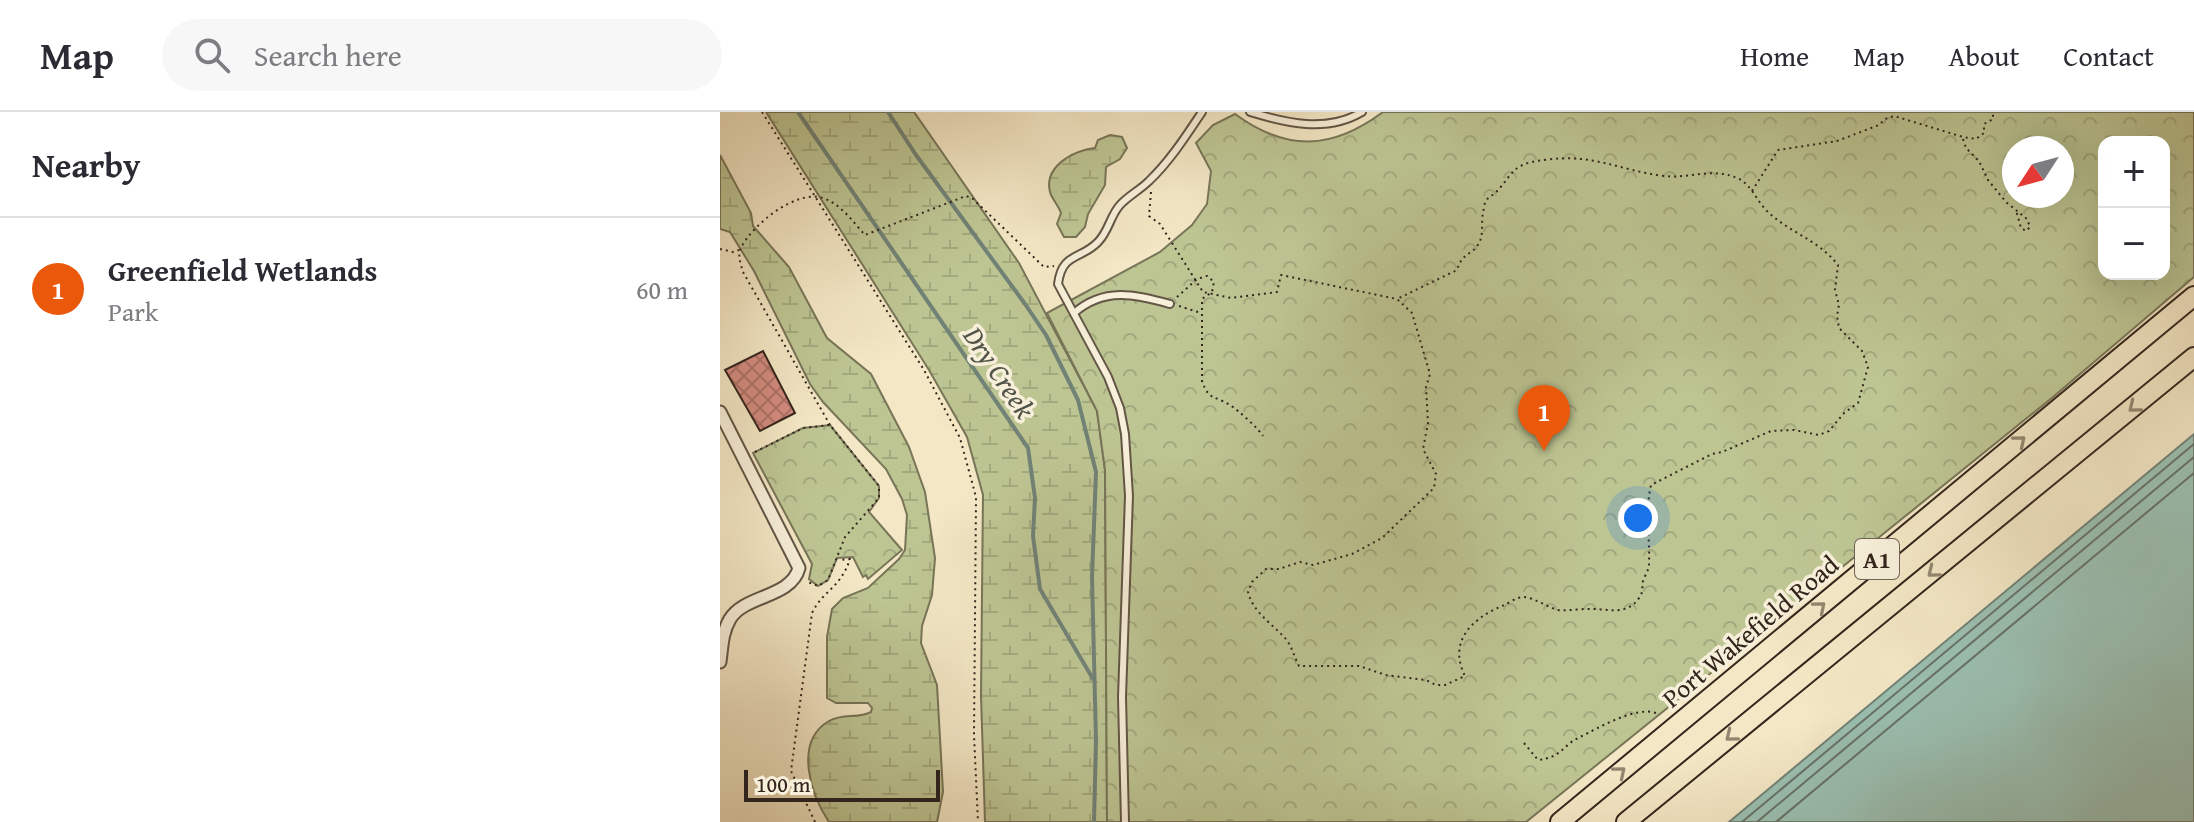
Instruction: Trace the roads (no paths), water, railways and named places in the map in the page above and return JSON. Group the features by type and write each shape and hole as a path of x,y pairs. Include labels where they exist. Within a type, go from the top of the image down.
{"highway":[{"name":"Port Wakefield Road","path":"1560,822 2194,296"},
{"name":"A1","path":"1626,822 2194,357"}],"street":[{"path":"720,412 799,568 796,577 787,585 732,615 721,643 720,662"}],"lane":[{"path":"1125,822 1122,697 1129,496 1125,434 1120,408 1108,377 1058,284 1060,271 1070,259 1097,245 1121,204 1150,180 1178,149 1202,112"},
{"path":"1250,112 1312,125 1353,117 1362,112"},
{"path":"1074,313 1104,297 1131,293 1170,304"}],"water":[{"path":"2194,434 2194,822 1729,822"}],"waterway":[{"name":"Dry Creek","path":"798,112 1028,448 1035,498 1033,536 1040,589 1093,679"},
{"name":"Dry Creek","path":"888,112 1046,335 1078,400 1096,472 1092,577 1096,741 1094,822"}],"place":[{"name":"Greenfield Wetlands","path":"1544,451"}]}
